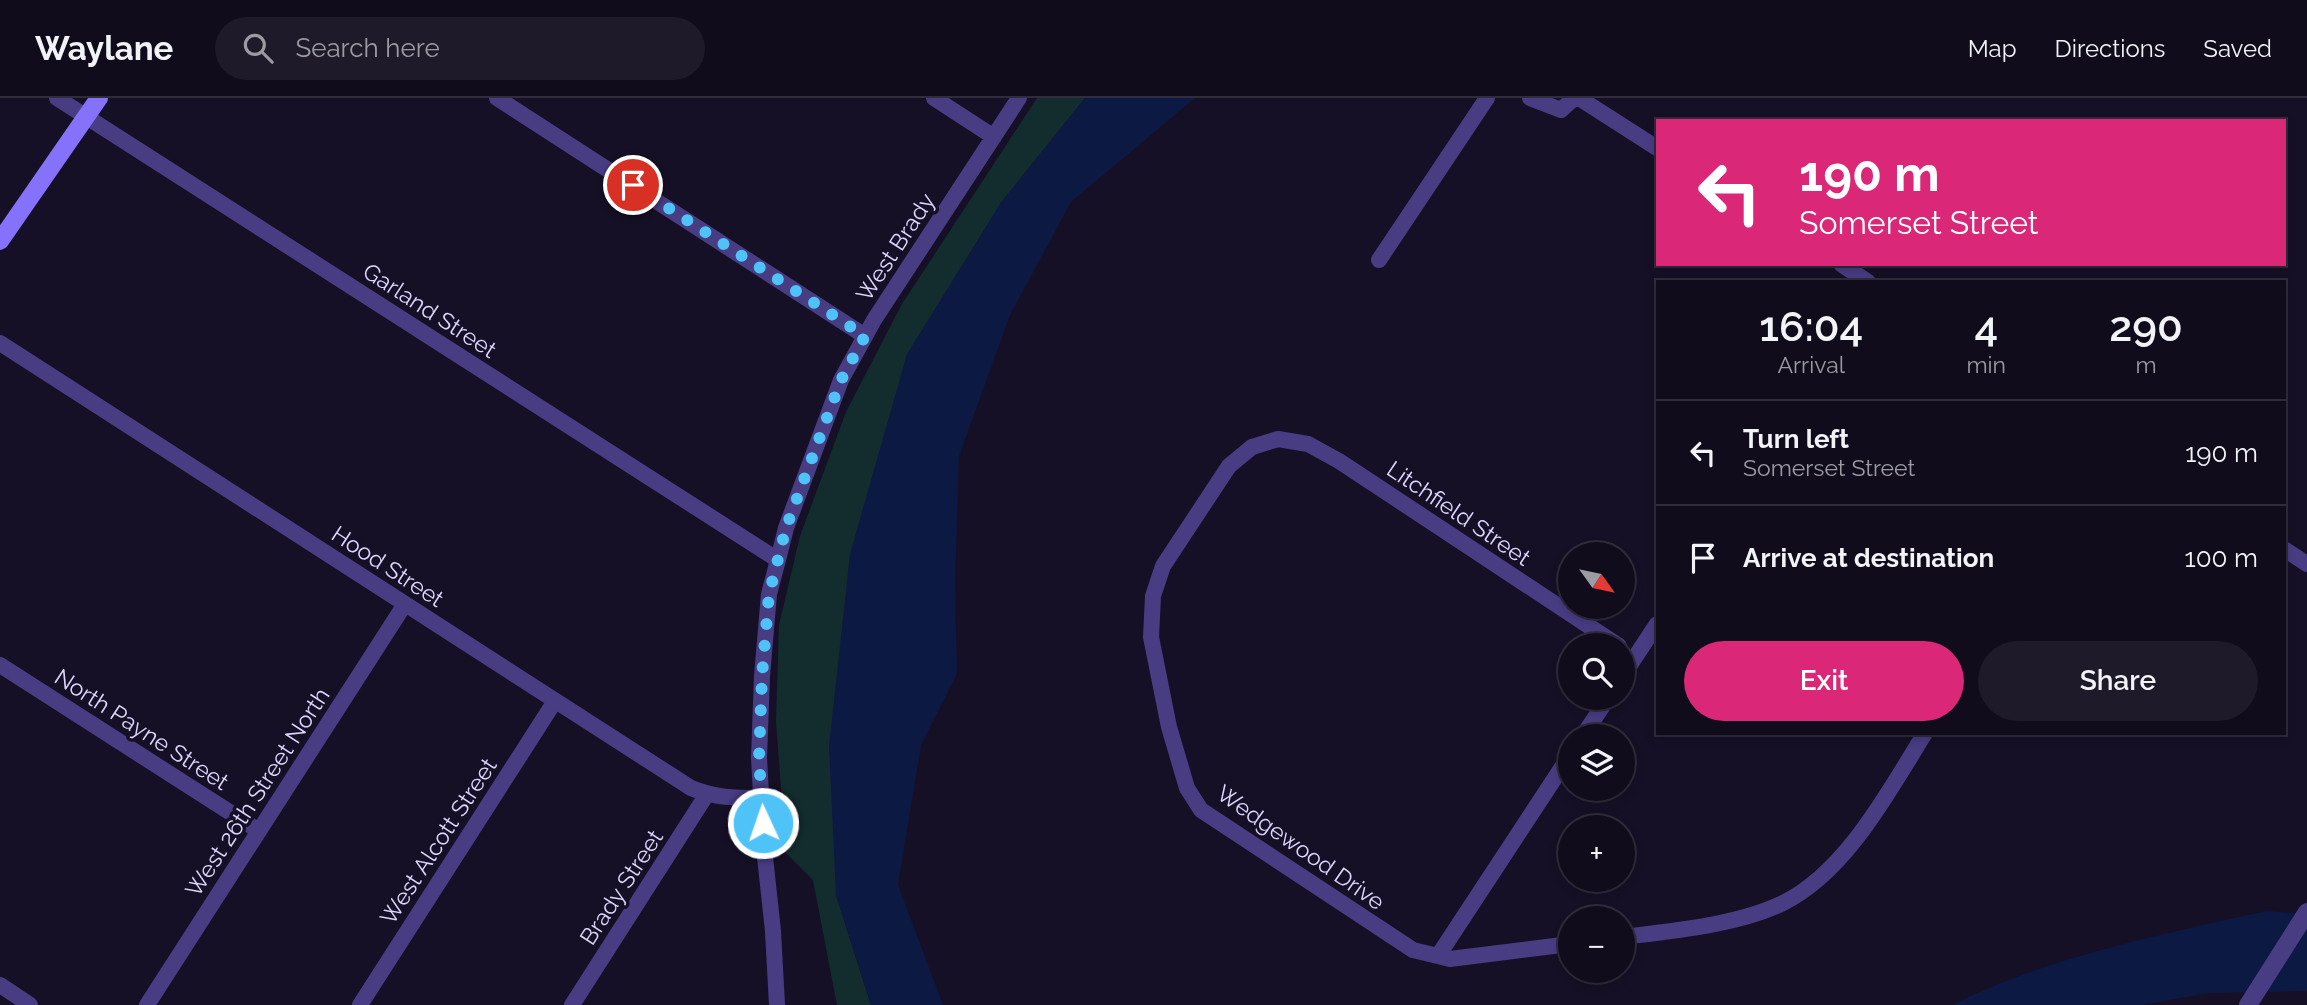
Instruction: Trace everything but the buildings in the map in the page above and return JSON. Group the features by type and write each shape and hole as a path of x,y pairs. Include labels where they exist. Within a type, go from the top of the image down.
{"main road":[{"path":"0,241 99,98"}],"street":[{"name":"Garland Street","path":"57,98 778,560"},
{"path":"498,98 865,336"},
{"path":"934,98 994,137"},
{"name":"West Brady","path":"776,1005 759,758 769,594 786,528 841,380 865,336 1019,98"},
{"path":"1379,260 1487,98"},
{"path":"1530,98 1562,110 1576,98 1656,147"},
{"path":"1844,266 1865,280"},
{"name":"Hood Street","path":"0,343 691,788 734,799 761,798"},
{"name":"Litchfield Street","path":"1266,443 1278,439 1308,444 1339,461 1600,633"},
{"name":"Wedgewood Drive","path":"1266,443 1252,447 1229,466 1163,566 1153,596 1151,637 1169,727 1187,788 1201,810 1413,950 1450,959 1558,946"},
{"path":"2286,550 2307,564"},
{"name":"West 26th Street North","path":"147,1005 405,604"},
{"path":"1635,642 1656,625"},
{"name":"North Payne Street","path":"0,665 259,831"},
{"name":"West Alcott Street","path":"360,1005 555,701"},
{"path":"1635,935 1751,915 1784,903 1811,885 1865,827 1924,735"},
{"path":"1438,956 1558,773"},
{"name":"Brady Street","path":"572,1005 708,794"},
{"path":"2249,1005 2307,912"},
{"path":"0,985 30,1005"}],"green space":[{"path":"1037,98 1085,98 1000,204 836,895 871,1005 837,1005 813,880 786,853 776,722 779,625 800,536 846,412 902,304"}],"water":[{"path":"1085,98 1195,98 1071,202 1010,315 959,456 955,586 957,674 921,745 898,885 943,1005 871,1005 836,895 829,746 850,554 907,354 1000,204"},
{"path":"2267,911 2307,914 2307,991 2209,993 2141,1005 1952,1005 2027,973 2066,960 2147,938"}],"route":[{"path":"633,185 865,336 841,380 786,528 769,594 759,758 763,823"}]}
